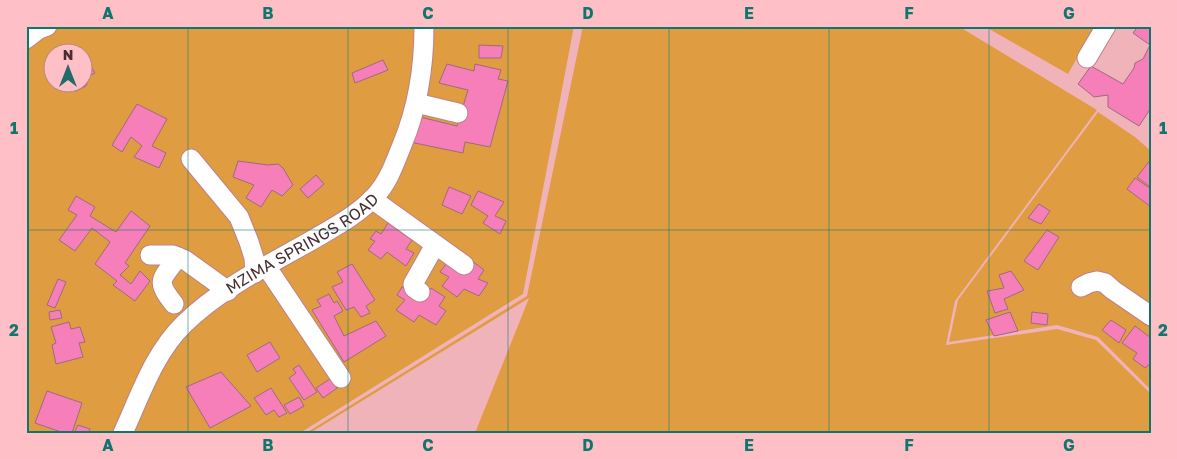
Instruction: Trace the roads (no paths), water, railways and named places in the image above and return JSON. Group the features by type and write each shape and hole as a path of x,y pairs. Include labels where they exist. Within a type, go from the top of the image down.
{"street":[{"path":"26,39 39,29 47,26"},
{"name":"MZIMA SPRINGS ROAD","path":"123,433 157,359 184,324 206,305 261,269 339,224 362,208 388,179 411,124 416,103 420,81 424,26"},
{"path":"1087,58 1106,26"},
{"path":"416,103 458,113"},
{"path":"192,159 239,216 254,258 341,378"},
{"path":"372,199 464,265"},
{"path":"420,292 414,288 413,284 435,245"},
{"path":"150,256 173,255 185,260 228,291"},
{"path":"174,304 161,284 162,279 178,257"},
{"path":"1081,288 1089,282 1106,282 1113,290 1151,316"}]}
